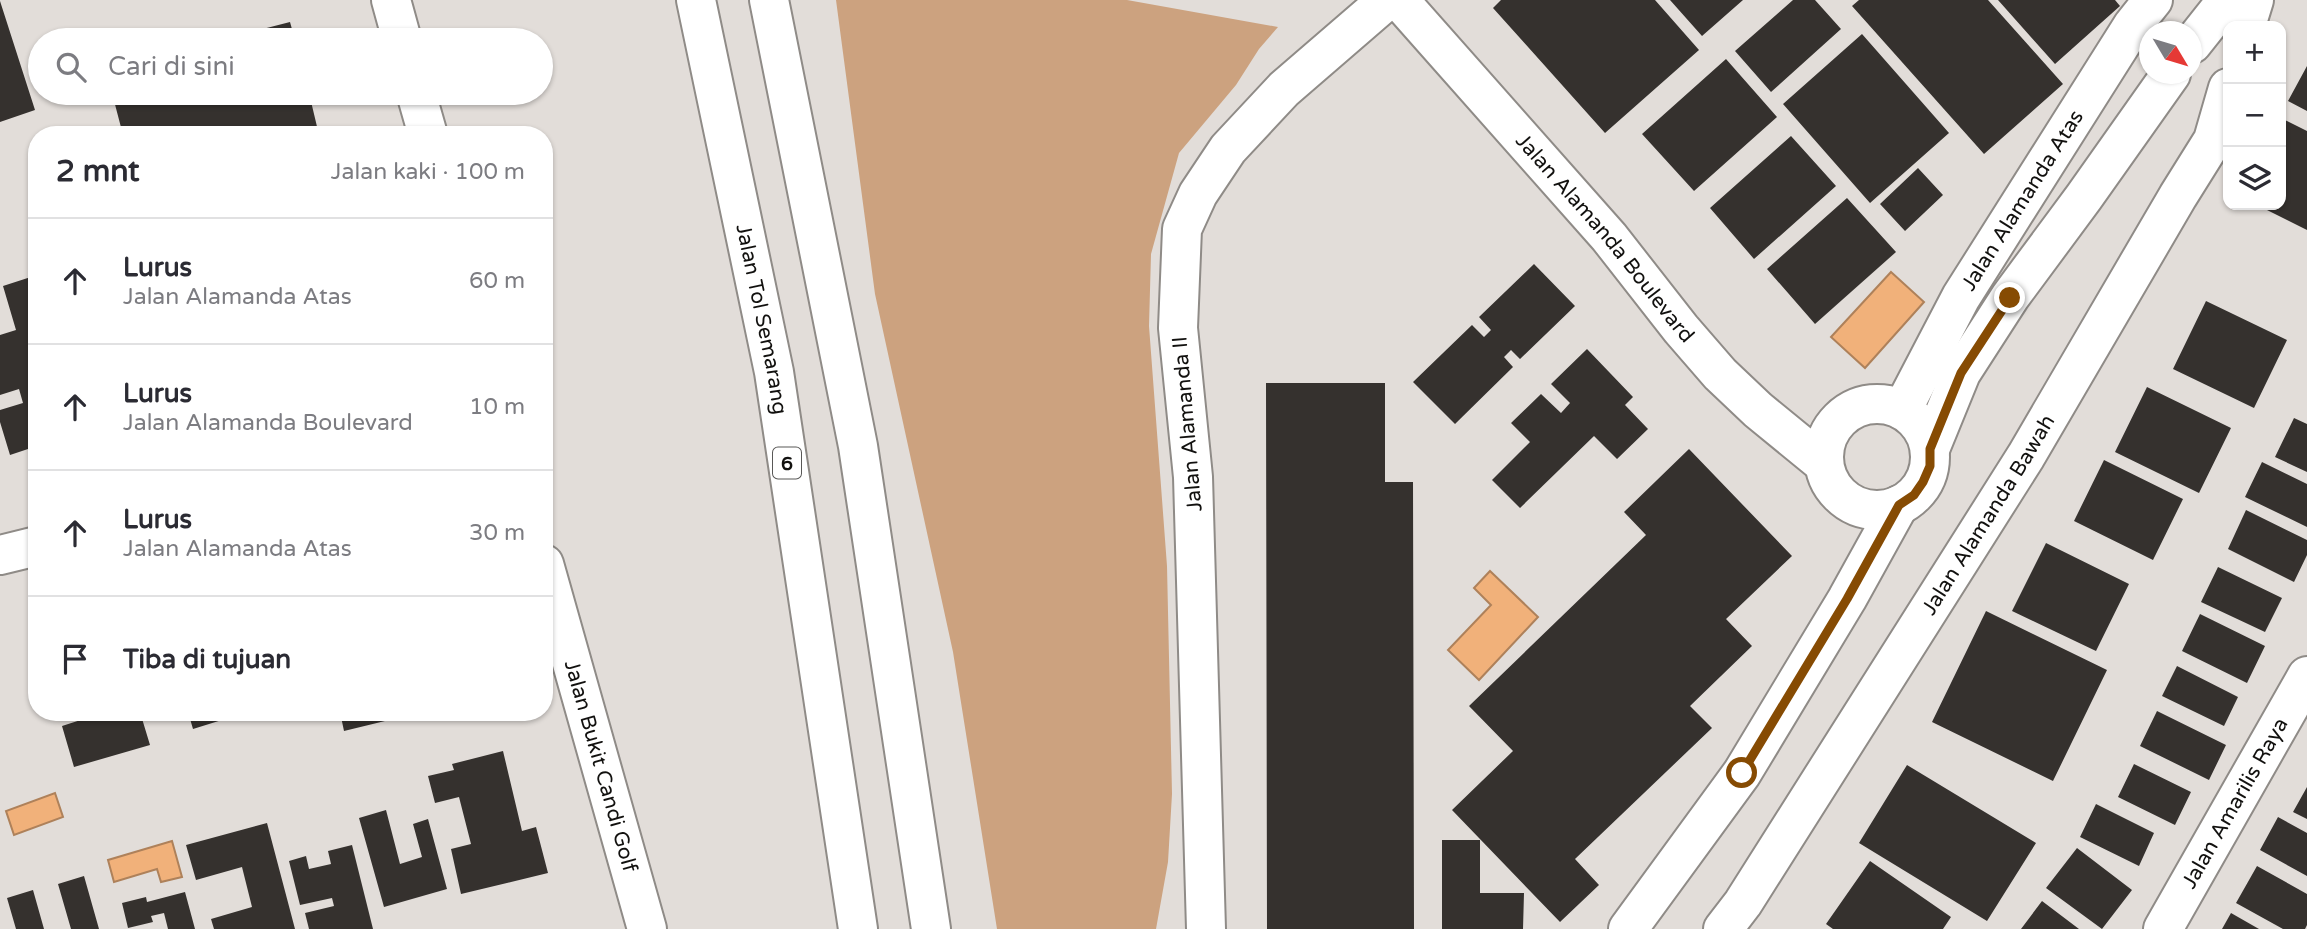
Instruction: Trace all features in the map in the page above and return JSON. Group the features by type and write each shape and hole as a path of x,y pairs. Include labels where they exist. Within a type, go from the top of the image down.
{"main road":[{"path":"391,0 399,28"},
{"name":"Jalan Tol Semarang","path":"696,0 774,372 858,929"},
{"path":"769,0 858,446 931,929"},
{"name":"Jalan Alamanda II","path":"1206,929 1193,477 1178,328 1182,229 1198,194 1228,149 1284,89 1387,0"},
{"name":"Jalan Alamanda Boulevard","path":"1399,0 1609,237 1720,374 1758,410 1824,464 1829,480 1838,494 1851,504 1867,509 1884,509 1899,505"},
{"name":"Jalan Alamanda Atas","path":"1902,410 1961,297 2133,25 2153,0"},
{"path":"2202,31 2227,0"},
{"path":"2247,21 2253,0"},
{"name":"Jalan Alamanda Atas","path":"1930,449 1961,373 2010,298 2164,84"},
{"path":"419,105 425,126"},
{"name":"Jalan Alamanda Bawah","path":"1723,929 1750,891 2026,456 2213,140 2223,105"},
{"path":"1628,929 1742,773 1847,599 1899,505 1914,495 1923,482 1930,466 1930,449 1925,433 1916,420 1887,404 1870,404 1854,409 1830,431 1824,464"},
{"path":"0,555 28,548"},
{"name":"Jalan Bukit Candi Golf","path":"553,596 647,929"},
{"name":"Jalan Amarilis Raya","path":"2163,929 2307,676"}],"shaded area":[{"path":"836,0 1127,0 1278,27 1259,49 1236,85 1179,153 1151,254 1149,326 1167,566 1172,794 1168,862 1156,929 997,929 953,652 875,294"},
{"path":"1891,272 1924,302 1865,368 1831,337"},
{"path":"1490,571 1538,617 1479,680 1448,650 1491,605 1474,588"},
{"path":"55,793 63,817 14,835 6,811"},
{"path":"172,841 182,877 161,882 157,869 114,882 108,860"}],"building":[{"path":"1501,0 1655,0 1699,50 1605,133 1493,8"},
{"path":"1670,0 1743,0 1702,36"},
{"path":"1793,0 1815,0 1841,29 1771,92 1735,51"},
{"path":"1859,0 1988,0 2063,84 1984,154 1852,6"},
{"path":"1998,0 2115,0 2120,6 2055,64"},
{"path":"0,1 28,88 28,105 33,105 35,110 0,122"},
{"path":"290,22 292,28 266,28"},
{"path":"1862,34 1949,133 1870,203 1783,104"},
{"path":"1726,59 1777,117 1694,191 1642,134"},
{"path":"2307,66 2307,111 2288,101"},
{"path":"115,105 312,105 317,126 121,126"},
{"path":"2286,120 2307,131 2307,230 2267,210 2286,210"},
{"path":"1791,136 1836,186 1754,259 1710,208"},
{"path":"1918,168 1943,195 1905,231 1880,204"},
{"path":"1847,198 1896,252 1815,324 1767,269"},
{"path":"1534,264 1575,306 1520,359 1511,350 1504,357 1513,367 1455,424 1413,382 1472,325 1484,337 1491,330 1479,317"},
{"path":"28,278 28,449 10,455 0,422 0,410 23,403 19,389 0,395 0,335 16,330 3,286"},
{"path":"2206,301 2287,340 2254,408 2173,369"},
{"path":"1587,349 1633,397 1625,405 1648,429 1617,459 1594,436 1520,508 1492,480 1530,442 1511,423 1541,394 1561,413 1570,403 1551,384"},
{"path":"1266,383 1385,383 1385,482 1413,482 1414,929 1267,929"},
{"path":"2147,387 2231,428 2199,493 2115,452"},
{"path":"2294,418 2307,424 2307,472 2275,457"},
{"path":"1689,449 1792,556 1726,619 1752,646 1690,706 1712,728 1575,859 1599,885 1560,922 1452,810 1513,751 1469,706 1646,535 1624,512"},
{"path":"2104,460 2183,499 2153,560 2074,521"},
{"path":"2262,462 2307,484 2307,527 2245,497"},
{"path":"2246,510 2307,540 2307,555 2294,582 2228,549"},
{"path":"2046,543 2129,584 2096,651 2012,611"},
{"path":"2218,567 2282,598 2265,632 2201,602"},
{"path":"1986,611 2107,670 2053,781 1932,722"},
{"path":"2200,614 2265,646 2247,683 2182,651"},
{"path":"2177,666 2238,697 2224,726 2162,696"},
{"path":"2157,711 2226,745 2209,780 2140,746"},
{"path":"78,721 143,721 150,745 74,767 62,726"},
{"path":"191,721 219,721 193,729"},
{"path":"342,721 385,721 344,731"},
{"path":"503,751 522,831 536,827 548,873 461,894 451,849 471,844 459,797 435,803 428,776 454,770 452,764"},
{"path":"2134,764 2191,792 2175,825 2118,797"},
{"path":"1907,765 2036,843 1987,921 1859,843"},
{"path":"2307,787 2307,819 2293,812"},
{"path":"2096,804 2154,833 2139,866 2080,837"},
{"path":"386,810 400,864 422,857 413,824 428,819 447,889 384,907 359,818"},
{"path":"2278,817 2307,833 2307,876 2260,850"},
{"path":"267,823 295,929 214,929 211,919 252,907 242,867 196,880 186,845"},
{"path":"1442,840 1480,840 1480,893 1524,893 1523,929 1442,929"},
{"path":"352,845 373,929 309,929 305,913 334,906 332,898 300,905 289,861 306,856 309,869 331,864 328,851"},
{"path":"2077,848 2132,890 2102,929 2046,888"},
{"path":"1870,861 1951,917 1943,929 1833,929 1826,924"},
{"path":"2257,866 2307,894 2305,929 2283,929 2236,903"},
{"path":"84,876 99,929 71,929 58,884"},
{"path":"33,890 44,929 16,929 7,898"},
{"path":"185,892 195,929 168,929 164,913 151,916 153,922 128,928 122,903 146,897 147,902"},
{"path":"2042,901 2079,929 2021,929"},
{"path":"2231,913 2259,929 2222,929"}],"route":[{"path":"1742,773 1847,599 1899,505 1914,495 1923,482 1930,466 1930,449 1961,373 2010,298"}]}
